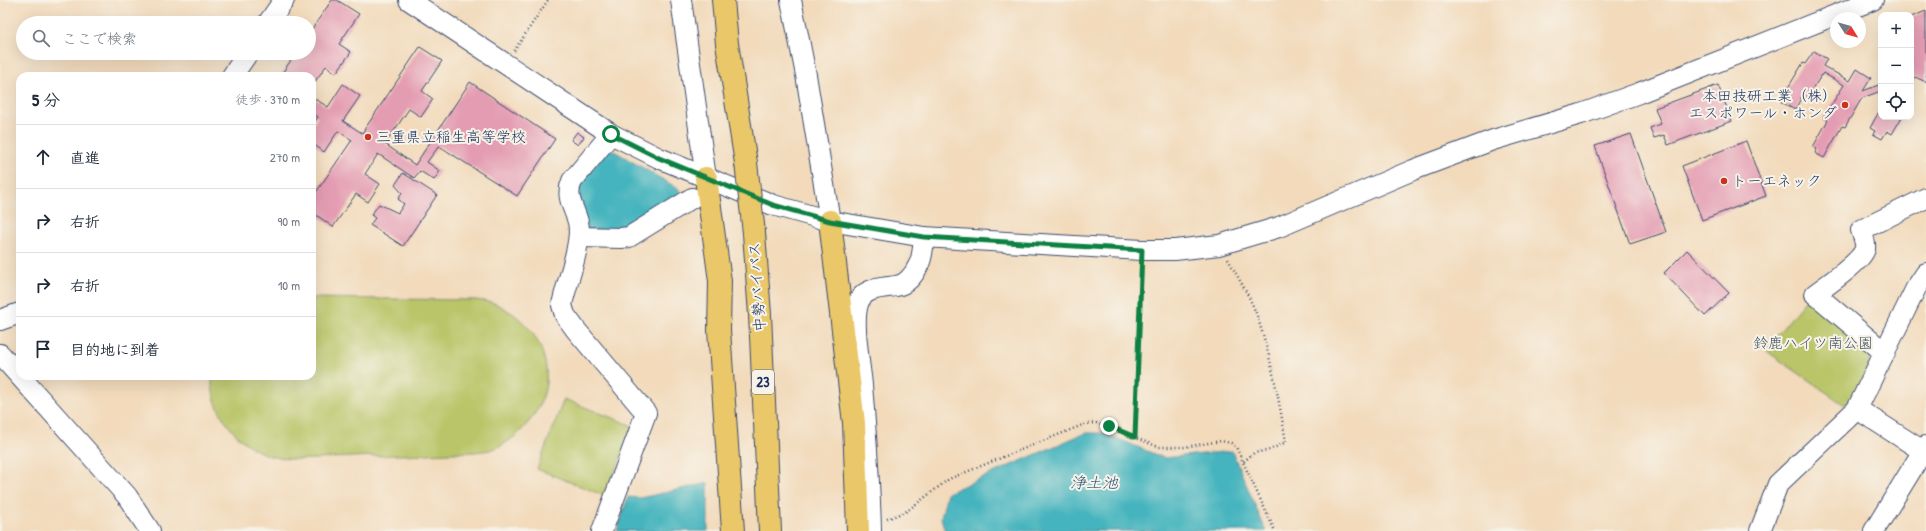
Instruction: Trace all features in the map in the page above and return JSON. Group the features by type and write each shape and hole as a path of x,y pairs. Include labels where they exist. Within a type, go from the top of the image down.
{"highway":[{"name":"中勢バイパス","path":"717,0 727,44 746,163 754,233 760,315 770,531"},
{"name":"中勢バイパス","path":"723,0 727,44"},
{"path":"706,178 720,282 719,330 733,531"},
{"path":"830,221 866,529"}],"street":[{"path":"273,16 284,0"},
{"path":"409,0 611,134 659,158 773,205 830,221 924,237 1142,250 1175,250 1219,245 1279,227 1413,170 1493,140 1581,114 1639,94 1873,0"},
{"path":"680,0 706,178"},
{"path":"790,0 806,75 830,221"},
{"path":"235,72 243,60"},
{"path":"602,531 646,413 565,315 562,305 580,237 578,223 570,200 569,189 572,181 611,134"},
{"path":"580,237 629,237 692,198"},
{"path":"1885,352 1816,294 1858,259 1864,250 1865,244 1861,230 1926,198"},
{"path":"866,529 864,403 856,315 860,299 867,293 876,288 897,286 907,281 914,274 919,265 924,237"},
{"path":"1760,531 1778,484 1857,409 1916,288 1926,273"},
{"path":"0,320 16,314"},
{"path":"0,354 16,372"},
{"path":"23,380 127,496 150,531"},
{"path":"1857,409 1925,450 1874,531"}],"path":[{"path":"505,65 548,0"},
{"path":"1219,245 1246,291 1257,316 1278,394 1286,442 1270,450 1254,453 1243,462"},
{"path":"1135,437 1142,250"},
{"path":"866,529 907,511 949,479 1085,424 1096,423 1159,447 1184,447 1221,441 1231,443 1236,447 1275,531"}],"green space":[{"name":"鈴鹿ハイツ南公園","path":"1809,296 1869,347 1872,358 1849,408 1765,350"},
{"path":"316,298 475,300 496,304 513,314 527,326 537,341 544,356 546,373 545,391 538,408 520,432 503,445 487,451 475,452 302,459 274,457 261,453 250,446 229,427 221,415 212,389 212,380 316,380"},
{"path":"564,399 633,426 605,496 537,469"}],"water":[{"path":"609,148 679,189 679,196 621,231 588,230 579,204 579,184"},
{"name":"浄土池","path":"1085,433 1104,433 1164,458 1232,451 1266,531 945,531 941,518 947,493"},
{"path":"708,483 708,531 617,531 628,497 640,498"}],"building":[{"path":"332,0 337,0 359,14 339,44 351,52 336,73 326,66 316,80 316,72 283,72 291,60 316,60 316,23"},
{"path":"1926,11 1926,82 1915,77 1914,79 1914,16"},
{"path":"420,47 442,61 422,91 433,99 421,117 409,109 385,144 415,165 470,82 555,139 517,196 439,146 427,162 440,171 434,180 420,171 414,178 378,154 365,174 380,184 368,202 356,194 333,227 316,215 316,192 352,140 338,131 324,152 316,146 316,120 318,117 316,116 316,100 328,107 343,84 360,96 343,121 362,133"},
{"name":"本田技研工業（株） エスポワール・ホンダ","path":"1814,51 1827,59 1823,66 1850,81 1857,69 1871,78 1863,91 1878,85 1878,92 1862,98 1845,127 1842,126 1824,158 1815,153 1817,149 1813,147 1828,120 1823,118 1844,85 1823,73 1806,99 1802,96 1795,110 1780,101 1803,63 1805,64"},
{"path":"1718,85 1732,121 1668,145 1664,135 1654,138 1650,128 1661,124 1655,108"},
{"name":"本田技研工業（株） エスポワール・ホンダ","path":"1878,113 1878,120 1900,120 1892,134 1887,131 1882,139 1873,134 1875,131 1870,128"},
{"path":"577,132 584,137 578,145 571,140"},
{"path":"1631,134 1666,232 1630,244 1595,146"},
{"name":"トーエネック","path":"1746,141 1766,196 1702,220 1682,166"},
{"path":"403,173 437,195 403,246 370,225 375,218 371,215 379,204 398,213 404,204 398,199 402,193 395,185"},
{"path":"1687,250 1729,293 1705,316 1664,273"}],"place":[{"name":"本田技研工業（株） エスポワール・ホンダ","path":"1845,105"},
{"name":"三重県立稲生高等学校","path":"368,137"},
{"name":"トーエネック","path":"1724,181"}],"route":[{"path":"611,134 659,158 773,205 830,221 924,237 1142,250 1135,437 1109,426"}]}
